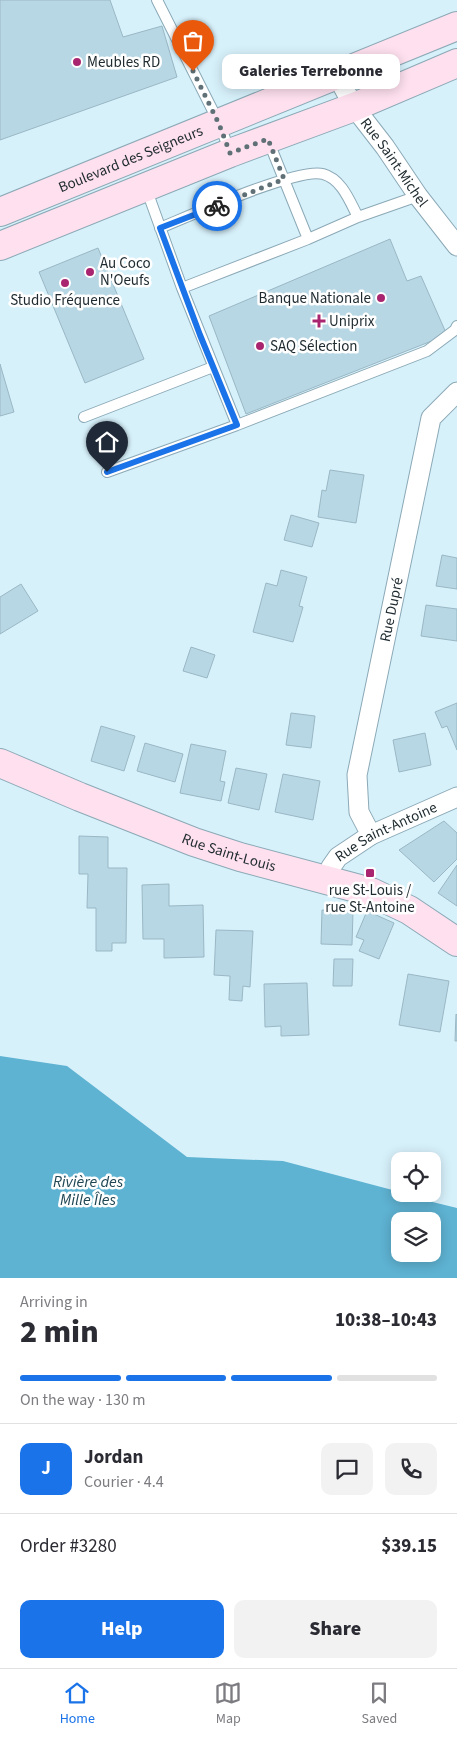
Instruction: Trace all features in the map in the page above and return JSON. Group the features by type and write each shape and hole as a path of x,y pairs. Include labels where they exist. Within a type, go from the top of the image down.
{"main road":[{"name":"Boulevard des Seigneurs","path":"0,212 457,26"},
{"path":"0,246 230,153 354,107 457,63"},
{"name":"Rue Saint-Louis","path":"0,763 194,842 240,857 362,888 394,902 430,923 457,942"}],"street":[{"name":"Rue Saint-Michel","path":"336,74 354,107 385,147 418,196 457,246"},
{"name":"Rue Dupré","path":"371,835 359,812 357,775 431,418 457,392"},
{"name":"Rue Saint-Antoine","path":"328,880 331,867 336,860 371,835 457,798"}],"lane":[{"path":"157,0 219,124 230,153"},
{"path":"268,139 308,239"},
{"path":"160,228 284,179 309,174 322,174 334,179 346,194 358,217"},
{"path":"146,187 182,288 237,425"},
{"path":"182,288 308,239 358,217 418,196"},
{"path":"107,472 237,425 427,351 457,326"},
{"path":"84,417 213,367"}],"water":[{"name":"Rivière des Mille Îles","path":"0,1056 67,1066 187,1157 283,1161 391,1190 391,1202 433,1202 457,1208 457,1278 0,1278"}],"building":[{"path":"0,0 110,0 123,37 162,26 177,77 0,140"},
{"path":"390,239 407,281 421,276 447,335 246,414 209,316"},
{"path":"98,248 144,359 85,383 39,272"},
{"path":"0,364 14,412 0,416"},
{"path":"330,470 364,475 356,523 318,517 322,490 326,491"},
{"path":"291,515 319,523 312,547 284,540"},
{"path":"442,555 457,558 457,589 436,586"},
{"path":"281,570 307,577 299,606 303,607 293,642 253,632 266,583 277,586"},
{"path":"21,584 38,611 0,634 0,597"},
{"path":"426,605 457,609 457,641 421,636"},
{"path":"191,647 215,655 207,678 183,671"},
{"path":"457,703 457,750 447,726 442,728 435,712"},
{"path":"291,713 315,716 311,748 286,745"},
{"path":"101,726 135,736 124,771 91,761"},
{"path":"425,733 431,765 399,772 393,740"},
{"path":"145,743 183,754 175,782 137,771"},
{"path":"191,744 226,751 220,781 225,782 221,801 180,793"},
{"path":"236,768 267,774 259,810 228,803"},
{"path":"283,774 320,781 313,820 275,812"},
{"path":"444,821 457,833 457,859 434,882 399,850"},
{"path":"79,836 108,837 108,868 127,868 126,943 112,943 112,951 96,951 96,908 87,908 88,874 79,874"},
{"path":"457,865 457,906 438,893"},
{"path":"169,884 169,906 203,905 204,957 164,958 164,939 143,939 142,885"},
{"path":"322,910 353,911 352,945 321,944"},
{"path":"367,911 394,923 379,959 359,951 364,940 356,937"},
{"path":"216,930 253,931 250,987 243,986 242,1001 229,1000 230,976 214,975"},
{"path":"334,959 353,959 352,986 333,986"},
{"path":"408,974 449,981 440,1032 399,1025"},
{"path":"307,983 309,1035 281,1036 281,1026 265,1027 264,984"},
{"path":"456,1014 457,1041 455,1041"}],"way so far":[{"path":"193,71 219,124 230,153 268,139 284,179 217,206"}],"place":[{"name":"Meubles RD","path":"77,62"},
{"name":"Galeries Terrebonne","path":"193,71"},
{"name":"Au Coco N'Oeufs","path":"90,272"},
{"name":"Studio Fréquence","path":"65,283"},
{"name":"Banque Nationale","path":"381,298"},
{"name":"Uniprix","path":"319,321"},
{"name":"SAQ Sélection","path":"260,346"},
{"name":"rue St-Louis / rue St-Antoine","path":"370,873"}],"route":[{"path":"107,472 237,425 200,335 160,228 217,206"}]}
